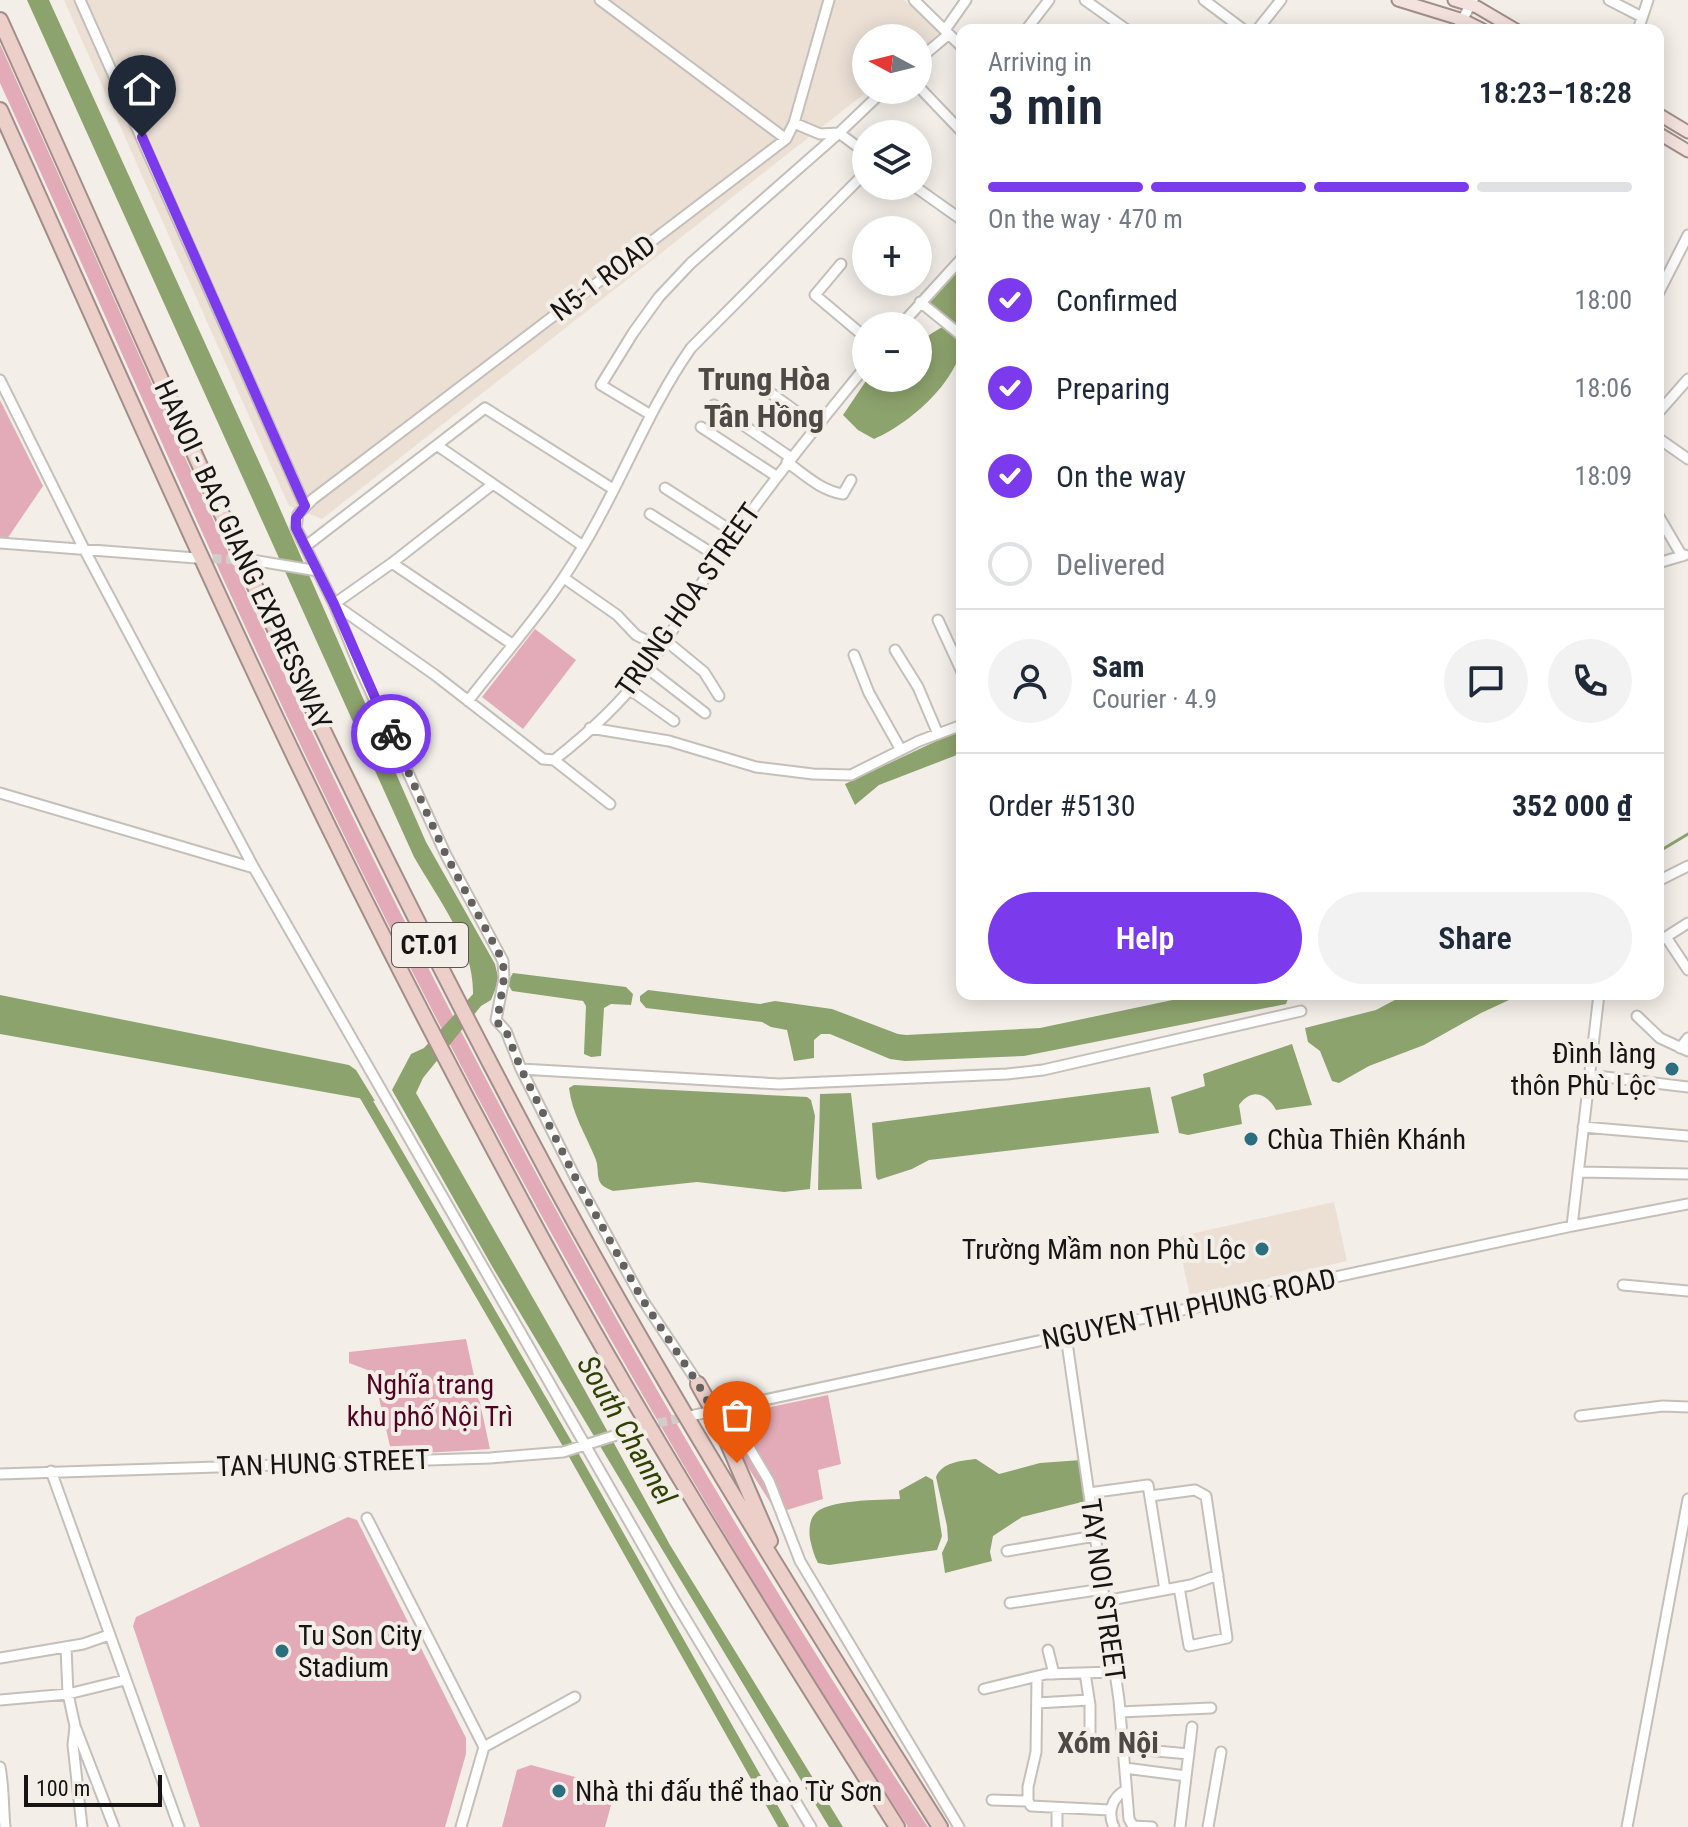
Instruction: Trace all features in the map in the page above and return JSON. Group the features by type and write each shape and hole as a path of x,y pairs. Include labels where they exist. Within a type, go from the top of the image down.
{"highway":[{"name":"HANOI - BAC GIANG EXPRESSWAY","path":"0,20 285,651 464,1012 637,1333 785,1581 940,1827"},
{"name":"HANOI - BAC GIANG EXPRESSWAY","path":"0,110 252,668 438,1043 605,1352 754,1601 897,1827"},
{"path":"698,1384 717,1410 767,1534 855,1691"}],"main road":[{"path":"1398,0 1458,24"},
{"path":"1454,0 1472,3 1506,24"},
{"path":"1664,118 1688,132"},
{"path":"1664,137 1688,151"}],"street":[{"path":"80,0 305,506 295,523 446,855 503,961 504,978 495,1018 506,1031 521,1069 575,1177 642,1299 698,1384"},
{"path":"600,0 786,139"},
{"name":"N5-1 ROAD","path":"305,506 786,139 794,123 829,0"},
{"path":"914,0 956,41"},
{"path":"932,46 947,32 966,0"},
{"path":"1031,24 1049,0"},
{"path":"1085,0 1118,24"},
{"path":"1204,0 1236,24"},
{"path":"1262,24 1281,0"},
{"path":"1609,0 1642,17"},
{"path":"1640,24 1648,0"},
{"path":"1461,24 1472,3"},
{"path":"932,101 956,126"},
{"path":"651,415 601,385 633,333 659,297 691,263 869,104"},
{"path":"794,123 820,134 839,133 852,143"},
{"path":"468,701 564,578 670,378 691,348 852,186"},
{"path":"932,199 956,216"},
{"path":"1664,282 1688,235"},
{"path":"841,264 815,295 852,326"},
{"path":"912,312 956,264"},
{"path":"920,302 956,331"},
{"path":"1664,406 1688,379"},
{"path":"0,380 84,549 254,868 673,1598 811,1827"},
{"path":"757,383 816,426"},
{"name":"TRUNG HOA STREET","path":"554,760 590,728 647,668 735,533 788,460 852,383"},
{"path":"714,405 825,490 843,494 851,480"},
{"path":"306,546 485,408 613,489"},
{"path":"701,427 776,476"},
{"path":"1664,442 1688,459"},
{"path":"438,446 583,546"},
{"path":"334,604 493,484"},
{"path":"665,488 735,533"},
{"path":"650,514 718,557"},
{"path":"1664,524 1685,555 1664,561"},
{"path":"0,543 196,558"},
{"path":"252,560 318,571"},
{"path":"392,563 512,644"},
{"path":"564,578 617,615 636,635 662,643 704,672 719,696"},
{"path":"334,604 543,759 554,760 610,804"},
{"path":"938,620 956,659"},
{"path":"895,650 918,687 938,734"},
{"path":"854,655 869,693 901,750"},
{"path":"647,668 705,713"},
{"path":"629,689 674,721"},
{"path":"590,728 669,741 756,767 851,775 956,727"},
{"path":"0,793 254,868"},
{"path":"1664,878 1688,866"},
{"path":"1664,938 1688,923"},
{"path":"1664,941 1688,970"},
{"path":"1572,1226 1598,1000"},
{"path":"521,1069 779,1084 1007,1074 1043,1070 1301,1011"},
{"path":"1637,1016 1648,1029 1684,1050 1688,1038"},
{"path":"1589,1075 1688,1087"},
{"path":"1583,1127 1688,1136"},
{"path":"1578,1172 1688,1174"},
{"name":"NGUYEN THI PHUNG ROAD","path":"690,1416 1572,1226 1688,1204"},
{"path":"1623,1285 1688,1291"},
{"name":"TAY NOI STREET","path":"1066,1336 1115,1672 1130,1827 1152,1827"},
{"path":"1580,1416 1663,1406 1688,1407"},
{"path":"717,1410 735,1424 769,1481 800,1561 959,1827"},
{"name":"TAN HUNG STREET","path":"0,1474 475,1458 563,1452 642,1427"},
{"path":"51,1471 179,1827"},
{"path":"1089,1493 1148,1485 1165,1590"},
{"path":"1150,1496 1195,1490 1206,1496 1228,1635 1225,1640 1189,1646 1179,1587"},
{"path":"1627,1827 1688,1499"},
{"path":"367,1518 484,1747 461,1827"},
{"path":"1007,1551 1095,1536"},
{"path":"1105,1601 1179,1587 1218,1575"},
{"path":"1010,1603 1103,1589"},
{"path":"0,1658 66,1647 109,1635"},
{"path":"66,1647 68,1694 75,1726 114,1827"},
{"path":"1048,1650 1054,1674"},
{"path":"984,1689 1054,1674 1115,1672"},
{"path":"1085,1673 1090,1734"},
{"path":"1037,1677 1036,1752 1028,1801 1031,1806 1110,1810"},
{"path":"0,1700 68,1694 125,1680"},
{"path":"484,1747 575,1697"},
{"path":"1037,1703 1089,1700"},
{"path":"1120,1712 1211,1708"},
{"path":"75,1726 72,1737 82,1827"},
{"path":"1180,1827 1192,1727"},
{"path":"1123,1748 1189,1754"},
{"path":"1208,1827 1221,1752"},
{"path":"0,1767 5,1827"},
{"path":"1125,1768 1186,1776"},
{"path":"1114,1827 1110,1810 1118,1794 1126,1790"},
{"path":"992,1800 1028,1801"},
{"path":"1057,1808 1057,1827"}],"shaded area":[{"name":"South Channel","path":"27,0 49,0 270,486 426,842 495,964 498,977 510,978 513,973 626,987 633,994 631,1005 611,1004 604,1008 601,1056 591,1057 584,1054 586,1006 583,1001 512,991 509,986 497,985 491,1000 481,1006 423,1078 416,1093 670,1545 843,1827 829,1827 493,1268 392,1090 411,1054 424,1048 473,994 468,957 453,922 414,857"},
{"path":"64,0 904,0 930,24 852,24 852,103 322,519 289,506"},
{"path":"932,26 941,34 932,41"},
{"path":"956,274 956,325 928,304"},
{"path":"944,326 956,335 956,363 953,370 931,399 902,423 874,439 858,430 843,415 859,392 932,392 932,334"},
{"path":"956,732 956,755 879,785 855,805 845,784"},
{"path":"648,990 760,1004 775,1001 832,1009 906,1035 1040,1028 1173,1000 1288,1000 1286,1004 1024,1056 905,1061 890,1059 830,1034 821,1034 814,1040 814,1058 794,1061 787,1030 762,1022 646,1008 640,996"},
{"path":"0,995 349,1065 356,1070 375,1101 0,1034"},
{"path":"1395,1000 1509,1000 1424,1045 1369,1066 1339,1083 1332,1081 1320,1051 1308,1042 1305,1028 1376,1010"},
{"path":"1292,1044 1312,1105 1276,1110 1268,1099 1253,1094 1239,1105 1242,1124 1188,1135 1179,1133 1171,1097 1205,1086 1203,1074"},
{"path":"574,1085 807,1097 811,1100 815,1116 810,1189 784,1192 697,1182 613,1191 599,1180 596,1160 571,1098 569,1088"},
{"path":"1150,1087 1159,1133 929,1160 878,1180 876,1177 872,1123"},
{"path":"851,1093 862,1189 818,1190 820,1094"},
{"name":"Trường Mầm non Phù Lộc","path":"1334,1202 1347,1261 1190,1296 1177,1237"},
{"path":"976,1459 999,1474 1040,1463 1081,1460 1086,1501 1022,1517 993,1536 992,1561 945,1573 942,1553 948,1540 947,1526 936,1477 947,1465"},
{"path":"926,1476 933,1480 942,1536 937,1550 829,1565 818,1563 810,1539 810,1523 820,1510 854,1501 900,1499 899,1491"}],"green space":[{"path":"0,44 299,705 477,1063 693,1451 847,1703 928,1827 908,1827 761,1595 554,1239 425,997 269,678 0,83"},
{"path":"0,400 43,486 7,539 0,539"},
{"path":"535,629 576,660 523,729 482,697"},
{"name":"Nghĩa trang khu phố Nội Trì","path":"466,1339 490,1449 392,1455 373,1372 349,1363 349,1352"},
{"path":"828,1395 841,1464 818,1470 823,1499 777,1513 717,1418"},
{"name":"Tu Son City Stadium","path":"348,1517 357,1520 466,1738 466,1754 445,1827 200,1827 133,1626 136,1617"},
{"name":"Nhà thi đấu thể thao Từ Sơn","path":"531,1765 601,1784 613,1798 605,1827 502,1827 517,1770"}],"waterway":[{"path":"1664,848 1688,834"},
{"path":"361,1090 572,1452 784,1827"}],"tunnel":[{"path":"199,558 244,560"},
{"path":"645,1426 689,1416"}],"way so far":[{"path":"391,734 446,855 503,961 505,968 497,1022 506,1031 521,1069 575,1177 642,1299 698,1384 737,1463"}],"place":[{"name":"Đình làng thôn Phù Lộc","path":"1672,1069"},
{"name":"Chùa Thiên Khánh","path":"1251,1139"},
{"name":"Trường Mầm non Phù Lộc","path":"1262,1249"},
{"name":"Tu Son City Stadium","path":"282,1651"},
{"name":"Nhà thi đấu thể thao Từ Sơn","path":"559,1791"}],"district":[{"name":"Trung Hòa Tân Hồng","path":"764,398"},
{"name":"Xóm Nội","path":"1108,1742"}],"route":[{"path":"142,137 305,506 296,518 296,528 334,604 391,734"}]}
